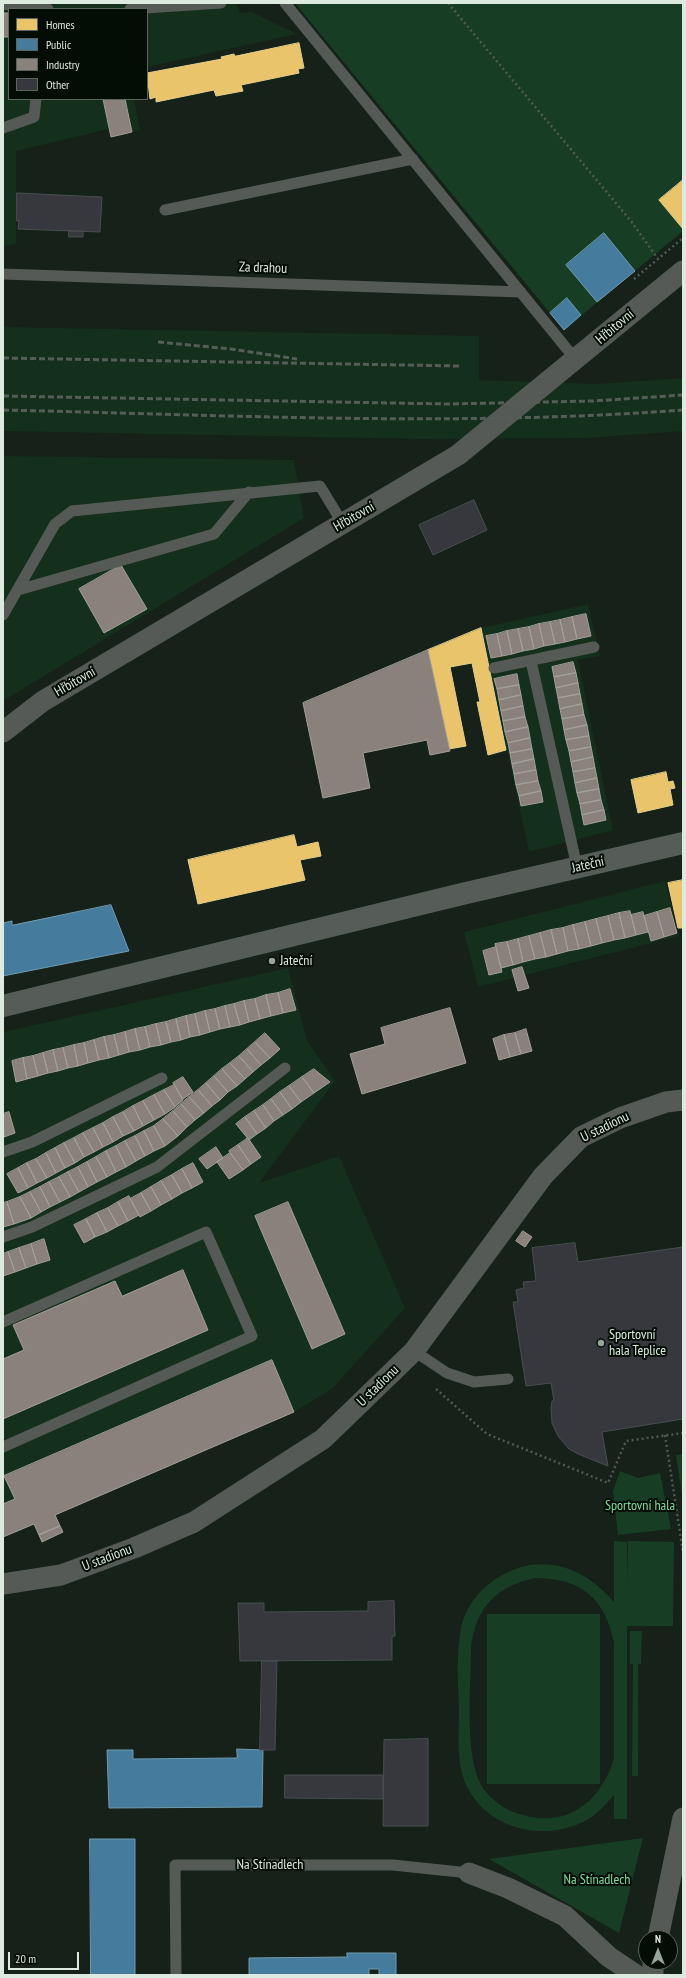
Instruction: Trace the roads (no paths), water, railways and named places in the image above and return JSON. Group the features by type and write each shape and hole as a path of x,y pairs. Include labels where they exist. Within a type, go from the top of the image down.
{"main road":[{"name":"Jateční","path":"3,1006 683,843"}],"street":[{"name":"Hřbitovní","path":"3,732 43,701 463,452 683,271"},
{"name":"U stadionu","path":"3,1584 61,1575 134,1548 194,1522 323,1439 414,1351 543,1176 581,1137 620,1118 666,1102 683,1100"},
{"path":"660,1930 683,1818"},
{"name":"Na Stínadlech","path":"469,1874 508,1888 565,1916 609,1957 636,1975"}],"lane":[{"path":"145,8 221,3"},
{"path":"286,3 576,360"},
{"path":"3,4 36,8"},
{"path":"3,128 34,117 36,100"},
{"path":"165,210 413,159"},
{"name":"Za drahou","path":"3,274 521,292"},
{"path":"3,615 55,524 72,511 320,486 343,524"},
{"path":"18,590 214,534 249,492"},
{"path":"494,668 594,647"},
{"path":"531,661 576,868"},
{"path":"3,1237 32,1227 157,1167 285,1068"},
{"path":"3,1152 32,1142 162,1078"},
{"path":"3,1322 206,1232 252,1336 3,1447"},
{"path":"414,1351 447,1373 474,1382 508,1379"},
{"name":"Na Stínadlech","path":"176,1975 175,1865 393,1865 469,1874"}],"railway":[{"path":"158,342 231,349 297,359"},
{"path":"3,358 459,366"},
{"path":"3,396 448,404 593,401 683,395"},
{"path":"3,410 258,417 428,419 513,418 683,410"}],"place":[{"name":"Jateční","path":"272,961"},
{"name":"Sportovní hala Teplice","path":"601,1343"}],"park label":[{"name":"Sportovní hala","path":"640,1506"}]}
